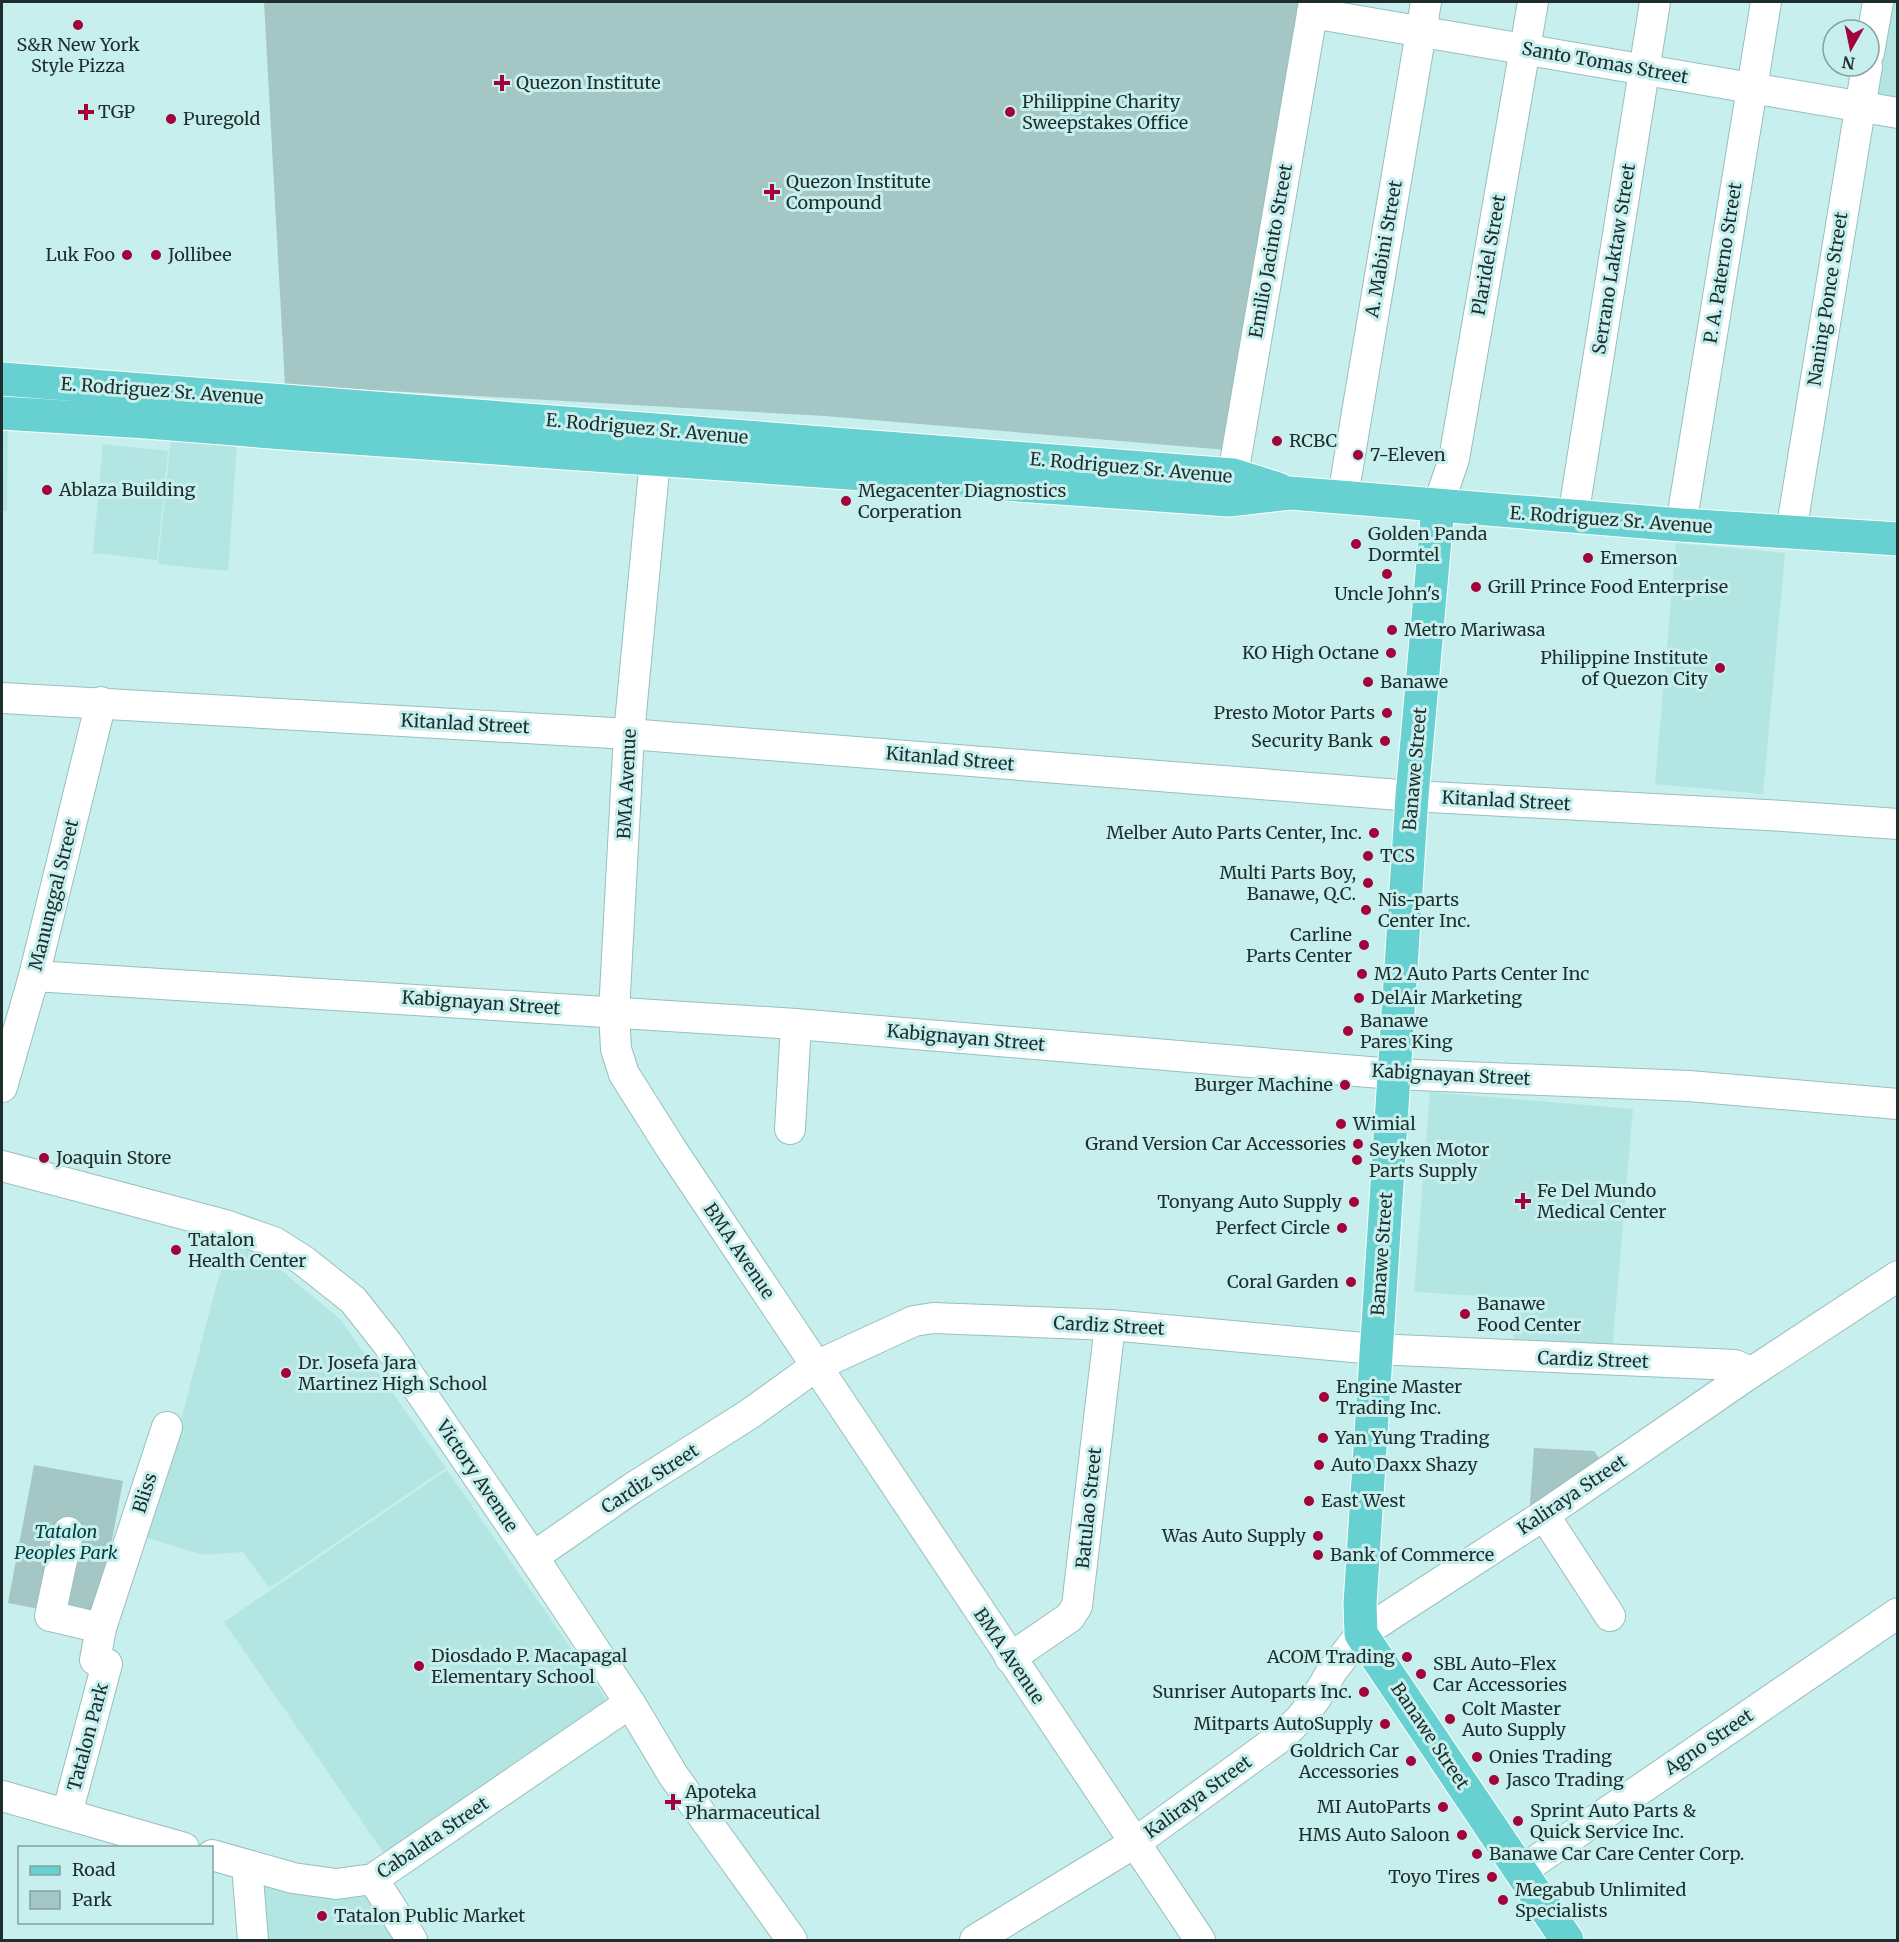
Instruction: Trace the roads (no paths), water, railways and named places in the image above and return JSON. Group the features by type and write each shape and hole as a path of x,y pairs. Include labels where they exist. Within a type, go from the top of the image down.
{"main road":[{"name":"E. Rodriguez Sr. Avenue","path":"2,379 1438,506 1791,532 1897,534"},
{"name":"E. Rodriguez Sr. Avenue","path":"2,414 146,422 655,460 1231,488"},
{"name":"Banawe Street","path":"1438,506 1412,796 1393,1074 1360,1604 1361,1634 1567,1941"}],"street":[{"name":"A. Mabini Street","path":"1343,496 1426,2"},
{"name":"Plaridel Street","path":"1438,506 1454,459 1533,2"},
{"name":"Serrano Laktaw Street","path":"1573,517 1655,2"},
{"name":"P. A. Paterno Street","path":"1681,525 1766,2"},
{"path":"1875,18 1878,2"},
{"name":"Santo Tomas Street","path":"1313,7 1421,32 1898,113"},
{"name":"Emilio Jacinto Street","path":"1231,488 1313,7"},
{"name":"Naning Ponce Street","path":"1791,532 1865,78"},
{"name":"BMA Avenue","path":"655,460 629,734 614,1012 616,1049 624,1074 678,1160 1010,1658 1136,1842 1200,1941"},
{"name":"Kitanlad Street","path":"2,698 629,734 1412,796 1898,824"},
{"name":"Manunggal Street","path":"2,1087 34,976 101,702"},
{"name":"Kabignayan Street","path":"34,976 796,1024 1393,1074 1689,1086 1898,1104"},
{"path":"790,1129 796,1024"},
{"name":"Victory Avenue","path":"2,1166 225,1225 274,1242 304,1261 353,1300 387,1343 532,1557 630,1703 673,1774 792,1941"},
{"name":"Kaliraya Street","path":"975,1941 1136,1842 1278,1739 1300,1719 1332,1671 1361,1634 1544,1515 1749,1374 1898,1276"},
{"name":"Cardiz Street","path":"532,1557 631,1489 751,1413 816,1366 914,1321 933,1318 1110,1325 1376,1349 1735,1365 1749,1374"},
{"name":"Batulao Street","path":"1010,1658 1070,1617 1077,1606 1110,1325"},
{"name":"Bliss","path":"101,1628 167,1427"},
{"path":"1544,1515 1610,1616"},
{"path":"68,1532 50,1616 101,1628"},
{"name":"Agno Street","path":"1521,1871 1898,1613"},
{"name":"Tatalon Park","path":"67,1814 107,1664 95,1660 101,1628"},
{"name":"Cabalata Street","path":"213,1855 293,1878 336,1884 373,1879 630,1703"},
{"path":"2,1796 177,1846"},
{"path":"247,1865 253,1941"},
{"path":"373,1879 412,1941"}],"place":[{"name":"S&R New York Style Pizza","path":"78,25"},
{"name":"Quezon Institute","path":"502,83"},
{"name":"TGP","path":"86,112"},
{"name":"Philippine Charity Sweepstakes Office","path":"1010,112"},
{"name":"Puregold","path":"171,119"},
{"name":"Quezon Institute Compound","path":"772,192"},
{"name":"Luk Foo","path":"127,255"},
{"name":"Jollibee","path":"156,255"},
{"name":"RCBC","path":"1277,441"},
{"name":"7-Eleven","path":"1358,455"},
{"name":"Ablaza Building","path":"47,490"},
{"name":"Megacenter Diagnostics Corperation","path":"846,501"},
{"name":"Golden Panda Dormtel","path":"1356,544"},
{"name":"Emerson","path":"1588,558"},
{"name":"Uncle John's","path":"1387,574"},
{"name":"Grill Prince Food Enterprise","path":"1476,587"},
{"name":"Metro Mariwasa","path":"1392,630"},
{"name":"KO High Octane","path":"1391,653"},
{"name":"Philippine Institute of Quezon City","path":"1720,668"},
{"name":"Banawe","path":"1368,682"},
{"name":"Presto Motor Parts","path":"1387,713"},
{"name":"Security Bank","path":"1385,741"},
{"name":"Melber Auto Parts Center, Inc.","path":"1374,833"},
{"name":"TCS","path":"1368,856"},
{"name":"Multi Parts Boy, Banawe, Q.C.","path":"1368,883"},
{"name":"Nis-parts Center Inc.","path":"1366,910"},
{"name":"Carline Parts Center","path":"1364,945"},
{"name":"M2 Auto Parts Center Inc","path":"1362,974"},
{"name":"DelAir Marketing","path":"1359,998"},
{"name":"Banawe Pares King","path":"1348,1031"},
{"name":"Burger Machine","path":"1345,1085"},
{"name":"Wimial","path":"1341,1124"},
{"name":"Grand Version Car Accessories","path":"1358,1144"},
{"name":"Joaquin Store","path":"44,1158"},
{"name":"Seyken Motor Parts Supply","path":"1357,1160"},
{"name":"Fe Del Mundo Medical Center","path":"1523,1201"},
{"name":"Tonyang Auto Supply","path":"1354,1202"},
{"name":"Perfect Circle","path":"1342,1228"},
{"name":"Tatalon Health Center","path":"176,1250"},
{"name":"Coral Garden","path":"1351,1282"},
{"name":"Banawe Food Center","path":"1465,1314"},
{"name":"Dr. Josefa Jara Martinez High School","path":"286,1373"},
{"name":"Engine Master Trading Inc.","path":"1324,1397"},
{"name":"Yan Yung Trading","path":"1323,1438"},
{"name":"Auto Daxx Shazy","path":"1319,1465"},
{"name":"East West","path":"1309,1501"},
{"name":"Was Auto Supply","path":"1318,1536"},
{"name":"Bank of Commerce","path":"1318,1555"},
{"name":"ACOM Trading","path":"1407,1657"},
{"name":"Diosdado P. Macapagal Elementary School","path":"419,1666"},
{"name":"SBL Auto-Flex Car Accessories","path":"1421,1674"},
{"name":"Sunriser Autoparts Inc.","path":"1364,1692"},
{"name":"Colt Master Auto Supply","path":"1450,1719"},
{"name":"Mitparts AutoSupply","path":"1385,1724"},
{"name":"Onies Trading","path":"1477,1757"},
{"name":"Goldrich Car Accessories","path":"1411,1761"},
{"name":"Jasco Trading","path":"1494,1780"},
{"name":"Apoteka Pharmaceutical","path":"673,1802"},
{"name":"MI AutoParts","path":"1443,1807"},
{"name":"Sprint Auto Parts & Quick Service Inc.","path":"1518,1821"},
{"name":"HMS Auto Saloon","path":"1462,1835"},
{"name":"Banawe Car Care Center Corp.","path":"1477,1854"},
{"name":"Toyo Tires","path":"1492,1877"},
{"name":"Megabub Unlimited Specialists","path":"1503,1900"},
{"name":"Tatalon Public Market","path":"322,1916"}],"park label":[{"name":"Tatalon Peoples Park","path":"66,1542"}]}
